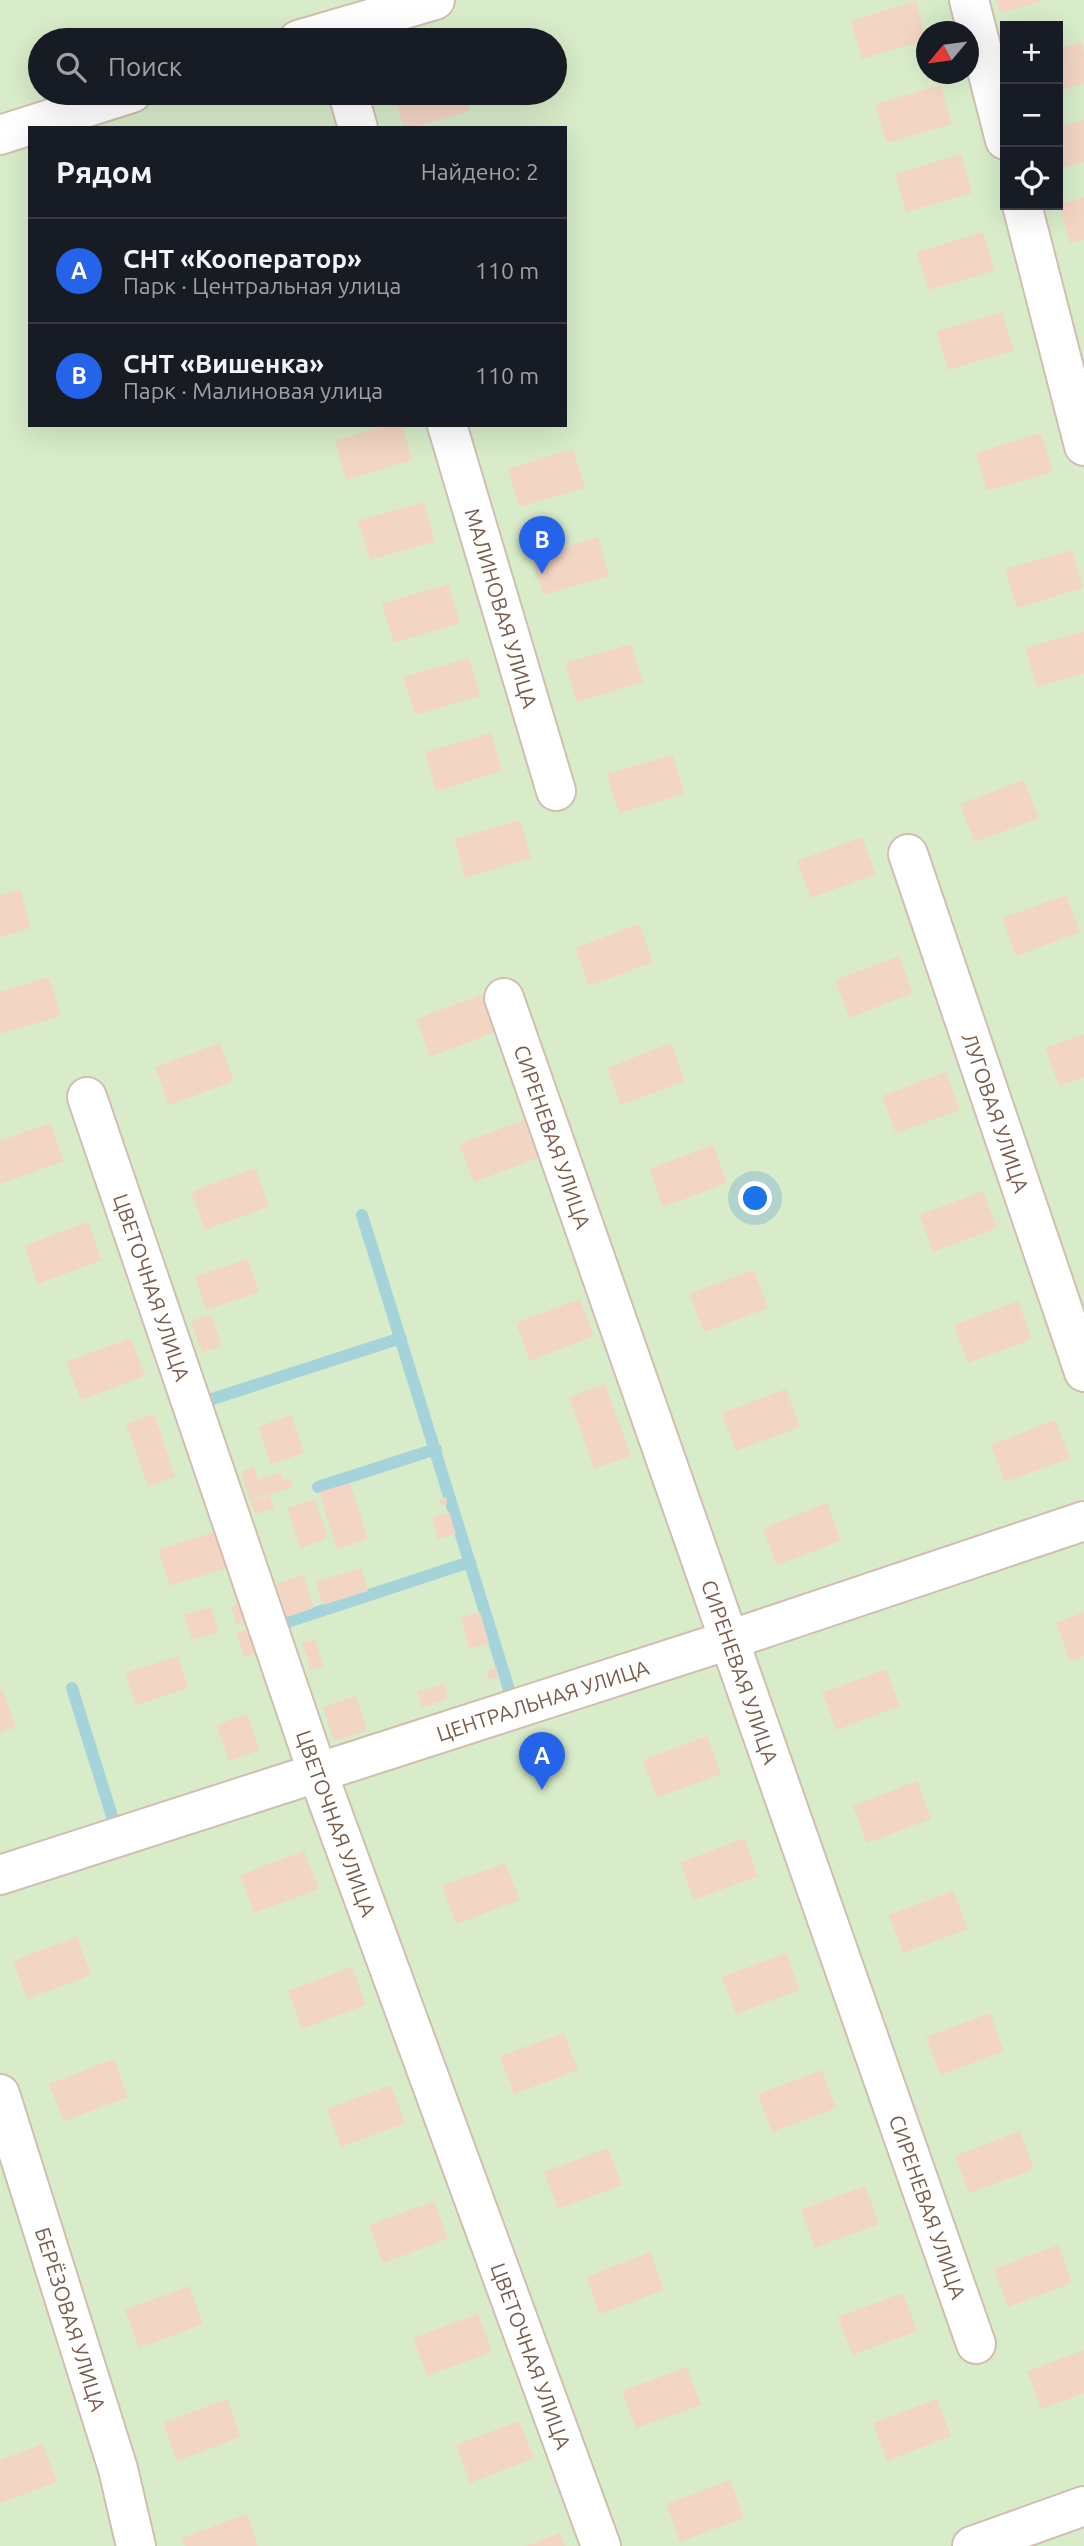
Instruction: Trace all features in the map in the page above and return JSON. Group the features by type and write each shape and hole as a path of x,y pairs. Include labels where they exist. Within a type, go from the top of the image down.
{"street":[{"path":"348,28 435,0"},
{"path":"969,0 1000,121"},
{"path":"28,126 94,105"},
{"path":"351,105 357,126"},
{"path":"0,135 28,126"},
{"path":"1023,210 1084,446"},
{"name":"МАЛИНОВАЯ УЛИЦА","path":"448,427 556,791"},
{"name":"ЛУГОВАЯ УЛИЦА","path":"908,854 1084,1372"},
{"name":"СИРЕНЕВАЯ УЛИЦА","path":"503,998 976,2344"},
{"name":"ЦВЕТОЧНАЯ УЛИЦА","path":"87,1097 318,1774 601,2546"},
{"name":"ЦЕНТРАЛЬНАЯ УЛИЦА","path":"0,1875 729,1640 1084,1521"},
{"name":"БЕРЁЗОВАЯ УЛИЦА","path":"0,2094 118,2469 136,2546"},
{"path":"972,2546 1084,2506"}],"green space":[{"path":"0,0 1084,0 1084,2546 0,2546"}],"building":[{"path":"996,0 1042,0 1042,1 1000,13"},
{"path":"916,1 921,21 916,21 916,43 862,59 851,21"},
{"path":"1081,42 1084,51 1084,83 1063,89 1063,84 1063,47"},
{"path":"941,85 952,124 887,143 875,104"},
{"path":"397,105 468,105 470,111 418,126 403,126"},
{"path":"1084,120 1084,162 1063,168 1063,147 1063,126"},
{"path":"961,154 972,193 906,212 895,174"},
{"path":"1084,197 1084,239 1070,243 1061,210 1063,210 1063,203"},
{"path":"983,232 994,271 928,290 917,252"},
{"path":"1002,312 1014,350 948,370 937,331"},
{"path":"381,427 403,427 412,460 346,480 335,441"},
{"path":"1041,433 1053,472 987,491 976,453"},
{"path":"573,449 585,488 519,507 508,469"},
{"path":"424,502 435,541 370,560 358,521"},
{"path":"598,537 609,576 543,595 532,557"},
{"path":"1072,550 1083,588 1017,608 1005,569"},
{"path":"448,584 460,623 394,643 382,604"},
{"path":"1084,631 1084,673 1037,687 1025,648"},
{"path":"631,644 643,682 577,702 565,663"},
{"path":"469,658 480,696 415,715 403,677"},
{"path":"491,733 502,771 436,791 425,752"},
{"path":"673,755 684,794 619,813 607,774"},
{"path":"1024,780 1039,818 974,842 960,804"},
{"path":"520,820 531,858 465,878 455,839"},
{"path":"862,837 876,874 811,898 797,861"},
{"path":"20,889 31,928 0,937 0,895"},
{"path":"1066,895 1080,932 1016,956 1002,918"},
{"path":"639,924 653,962 589,986 575,948"},
{"path":"899,956 913,993 849,1018 835,980"},
{"path":"49,977 61,1016 0,1034 0,992"},
{"path":"481,995 495,1032 430,1057 416,1019"},
{"path":"1084,1034 1084,1077 1059,1086 1045,1048"},
{"path":"220,1043 234,1081 169,1105 155,1067"},
{"path":"671,1043 685,1081 621,1105 607,1068"},
{"path":"946,1072 960,1110 896,1133 882,1096"},
{"path":"524,1120 538,1158 474,1182 459,1144"},
{"path":"50,1123 64,1161 0,1184 0,1141"},
{"path":"713,1145 727,1183 663,1207 649,1169"},
{"path":"255,1168 269,1206 205,1230 191,1192"},
{"path":"983,1191 997,1228 933,1252 919,1215"},
{"path":"88,1222 102,1260 38,1284 24,1246"},
{"path":"248,1259 259,1292 206,1310 195,1276"},
{"path":"754,1270 768,1308 704,1332 689,1294"},
{"path":"580,1299 594,1336 530,1361 516,1323"},
{"path":"1018,1301 1032,1339 968,1363 954,1325"},
{"path":"211,1314 222,1346 202,1352 191,1321"},
{"path":"131,1338 145,1376 81,1400 66,1362"},
{"path":"605,1384 631,1456 594,1469 569,1397"},
{"path":"786,1389 800,1427 736,1451 722,1413"},
{"path":"154,1414 175,1477 148,1486 126,1424"},
{"path":"291,1415 304,1453 271,1464 258,1427"},
{"path":"1055,1420 1070,1458 1005,1482 991,1445"},
{"path":"254,1467 258,1480 280,1473 283,1480 290,1478 293,1487 250,1501 241,1472"},
{"path":"350,1483 368,1539 337,1549 319,1492"},
{"path":"270,1496 274,1509 255,1514 251,1502"},
{"path":"446,1497 447,1504 441,1506 439,1499"},
{"path":"315,1499 328,1538 300,1548 287,1508"},
{"path":"827,1503 841,1541 777,1565 763,1528"},
{"path":"449,1512 456,1534 438,1539 432,1517"},
{"path":"217,1531 229,1567 170,1586 158,1550"},
{"path":"361,1568 368,1591 323,1605 316,1582"},
{"path":"304,1575 314,1608 287,1617 276,1584"},
{"path":"244,1603 250,1622 237,1626 231,1607"},
{"path":"211,1607 219,1632 192,1640 184,1615"},
{"path":"480,1612 489,1643 469,1649 461,1617"},
{"path":"1084,1612 1084,1656 1070,1661 1056,1623"},
{"path":"251,1628 259,1652 244,1657 236,1633"},
{"path":"315,1639 324,1667 311,1670 302,1643"},
{"path":"178,1656 188,1688 136,1705 125,1673"},
{"path":"496,1667 499,1677 489,1680 486,1670"},
{"path":"886,1669 900,1706 836,1730 822,1693"},
{"path":"444,1684 448,1699 422,1707 417,1692"},
{"path":"2,1689 16,1727 0,1733 0,1690"},
{"path":"356,1696 367,1730 334,1741 323,1707"},
{"path":"247,1714 260,1750 229,1761 217,1725"},
{"path":"707,1736 721,1774 657,1798 643,1760"},
{"path":"917,1781 931,1819 867,1843 853,1806"},
{"path":"744,1838 758,1876 694,1900 680,1863"},
{"path":"304,1851 319,1889 254,1913 240,1875"},
{"path":"505,1863 520,1900 456,1924 442,1886"},
{"path":"953,1891 968,1929 903,1953 889,1915"},
{"path":"77,1937 91,1975 27,1999 13,1961"},
{"path":"786,1953 800,1990 736,2014 722,1977"},
{"path":"352,1967 366,2005 302,2029 288,1991"},
{"path":"990,2013 1004,2051 940,2075 926,2037"},
{"path":"564,2033 578,2070 514,2094 500,2056"},
{"path":"114,2059 128,2097 64,2121 49,2084"},
{"path":"822,2070 836,2108 772,2132 758,2094"},
{"path":"391,2085 405,2123 341,2147 327,2109"},
{"path":"1020,2131 1034,2169 969,2193 955,2156"},
{"path":"608,2148 622,2185 558,2209 544,2172"},
{"path":"865,2186 879,2224 815,2248 801,2210"},
{"path":"434,2201 448,2239 383,2263 369,2225"},
{"path":"1058,2245 1072,2283 1008,2307 994,2269"},
{"path":"650,2252 664,2290 600,2314 586,2277"},
{"path":"189,2286 203,2324 139,2348 125,2310"},
{"path":"903,2293 917,2331 852,2355 838,2317"},
{"path":"478,2314 492,2352 427,2376 413,2338"},
{"path":"1084,2350 1084,2393 1041,2409 1027,2371"},
{"path":"687,2367 701,2405 636,2428 622,2391"},
{"path":"227,2399 241,2437 177,2461 163,2423"},
{"path":"937,2399 951,2436 887,2461 873,2423"},
{"path":"519,2421 534,2458 470,2483 456,2445"},
{"path":"43,2444 57,2482 0,2503 0,2460"},
{"path":"730,2480 744,2518 680,2542 666,2504"},
{"path":"247,2514 258,2546 185,2546 182,2538"},
{"path":"560,2533 565,2546 526,2546"}],"waterway":[{"path":"362,1215 511,1696"},
{"path":"206,1401 401,1338"},
{"path":"318,1487 436,1449"},
{"path":"284,1634 281,1624 470,1562"},
{"path":"72,1688 115,1826"}],"place":[{"name":"СНТ «Вишенка»","path":"542,574"},
{"name":"СНТ «Кооператор»","path":"542,1790"}]}
